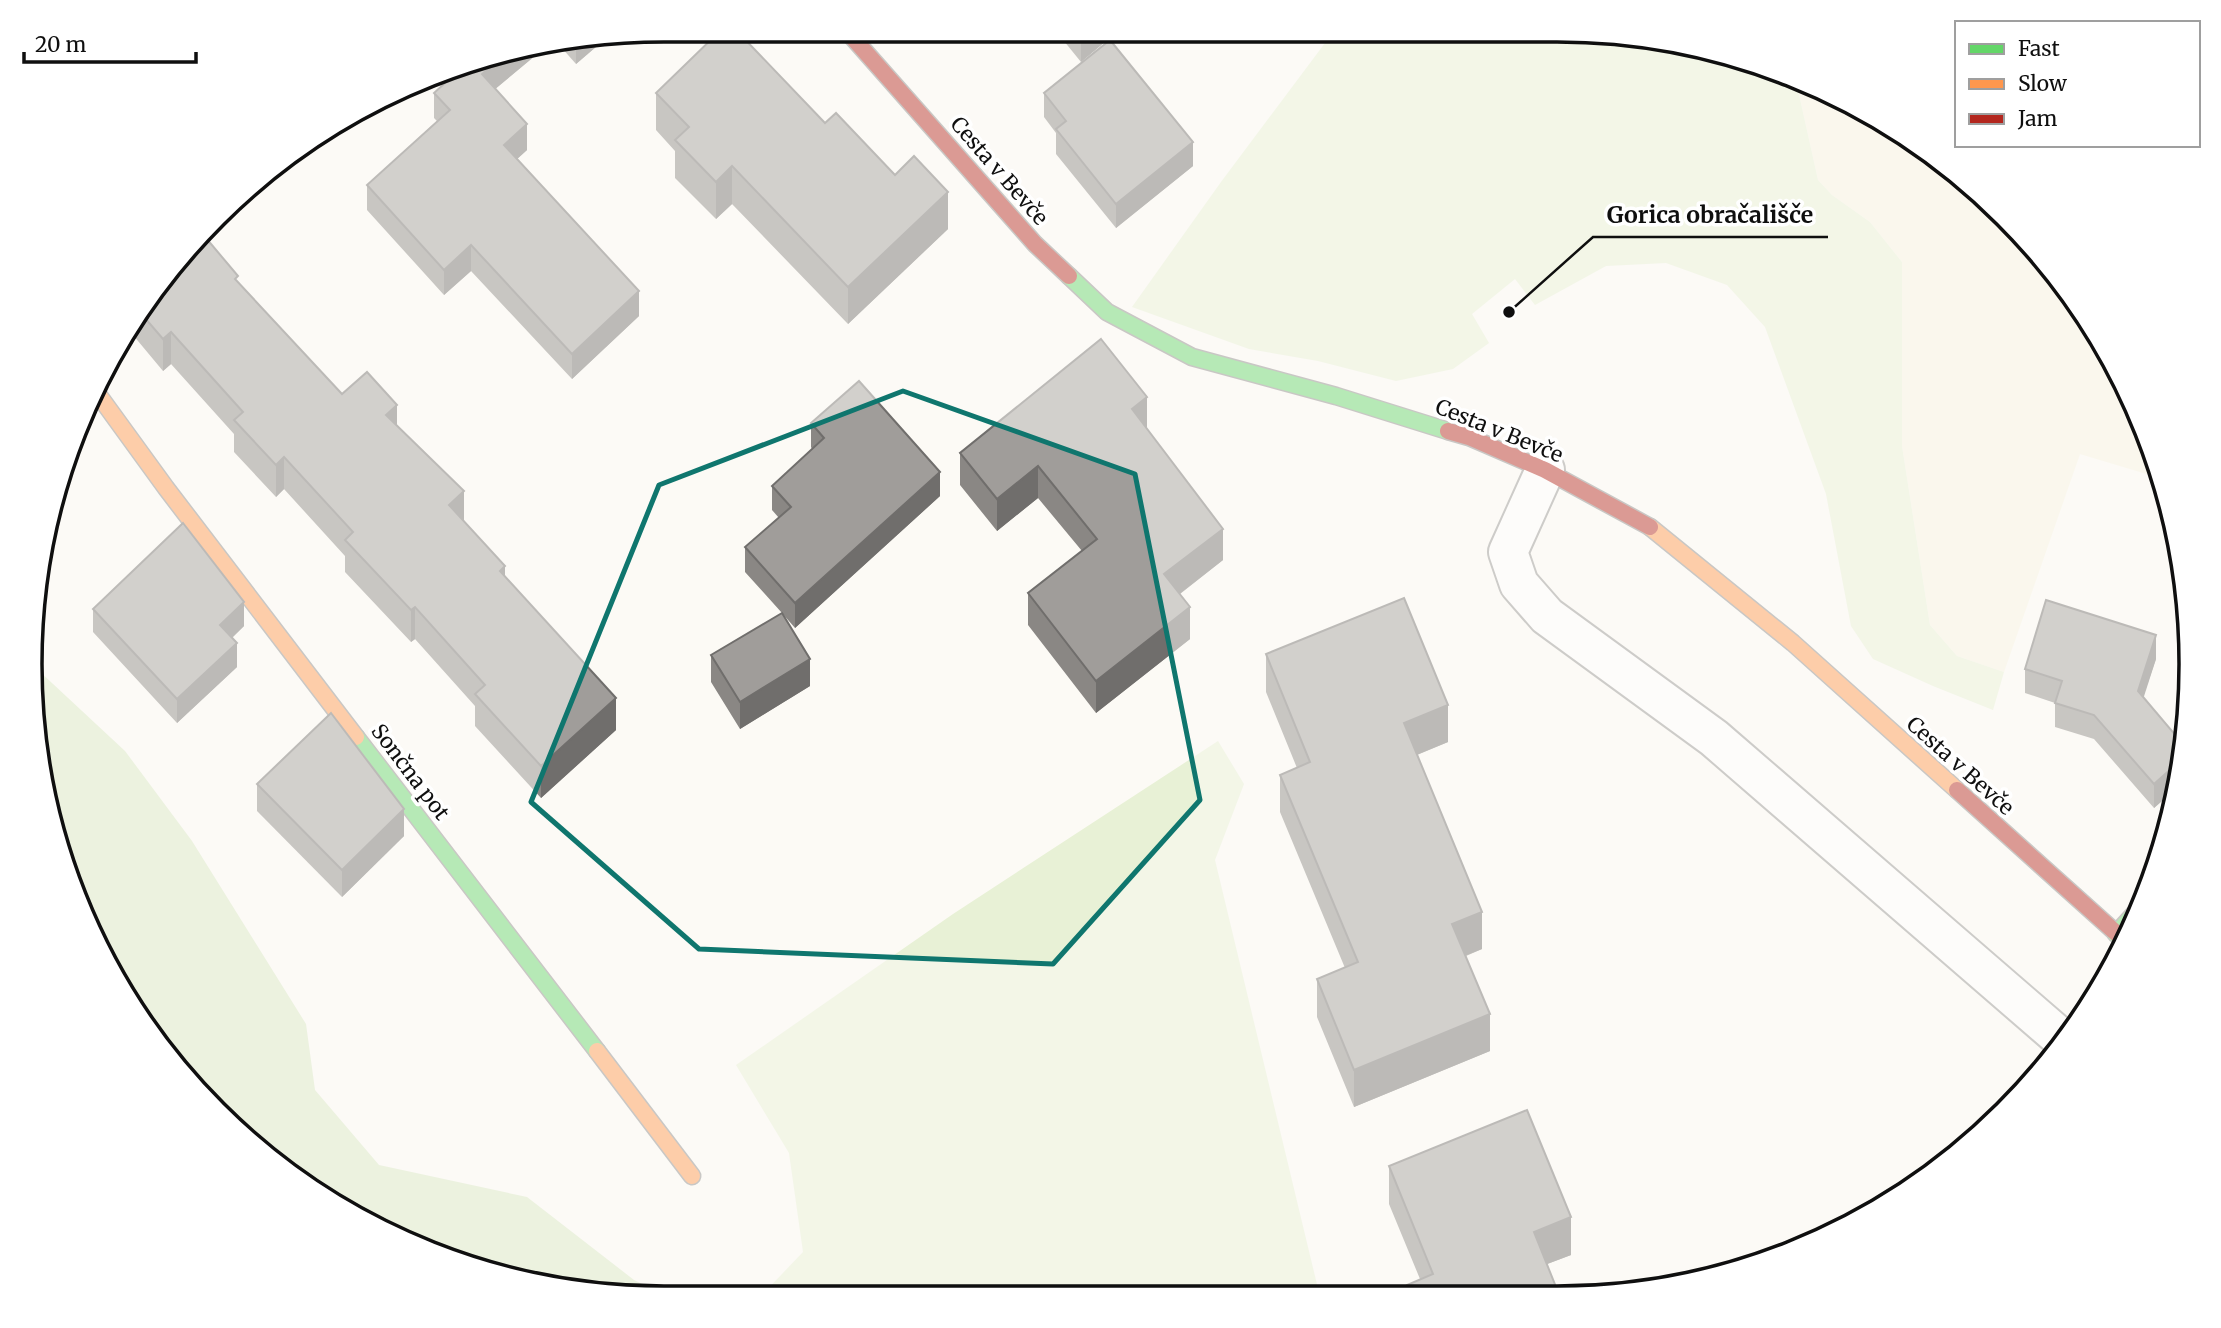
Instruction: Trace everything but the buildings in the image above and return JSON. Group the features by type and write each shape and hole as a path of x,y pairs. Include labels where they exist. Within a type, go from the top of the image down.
{"street":[{"name":"Cesta v Bevče","path":"857,42 1035,244 1107,312 1192,357 1336,396 1469,437 1545,470 1646,524 1793,643 2117,934"},
{"name":"Sončna pot","path":"101,399 692,1176"},
{"path":"1545,470 1508,552 1519,584 1547,616 1714,738 2056,1034"}],"highlighted area":[{"path":"903,391 1135,474 1200,800 1053,964 699,949 531,802 659,485"}],"shaded area":[{"path":"1798,90 1868,125 1903,147 1967,196 1997,224 2025,254 2074,318 2096,353 2132,426 2149,475 2080,454 2004,672 1957,656 1930,625 1902,446 1902,262 1870,222 1832,195 1818,180"}],"green space":[{"path":"1326,42 1557,42 1638,47 1718,63 1798,90 1818,180 1832,195 1870,222 1902,262 1902,446 1930,625 1957,656 2004,672 1993,710 1873,659 1851,626 1826,494 1765,327 1727,285 1666,263 1606,266 1535,305 1515,279 1472,314 1489,343 1453,369 1396,381 1318,361 1249,349 1132,307"},
{"path":"42,674 125,751 192,841 306,1024 315,1090 379,1165 527,1197 634,1280 645,1286 583,1281 543,1274 503,1265 426,1239 353,1203 318,1181 254,1132 224,1104 196,1074 147,1010 125,975 89,902 63,825 54,785 47,745"},
{"path":"1218,741 1244,784 1215,860 1317,1286 771,1286 803,1252 789,1153 736,1065 953,914"}],"traffic: fast":[{"path":"1069,276 1107,312 1192,357 1336,396 1448,431"},
{"path":"356,737 597,1051"}],"traffic: slow":[{"path":"101,399 356,737"},
{"path":"1650,527 1793,643 1957,790"},
{"path":"597,1051 692,1176"}],"traffic: jam":[{"path":"857,42 1035,244 1069,276"},
{"path":"1448,431 1469,437 1545,470 1650,527"},
{"path":"1957,790 2117,934"}],"place":[{"name":"Gorica obračališče","path":"1509,312"}]}
